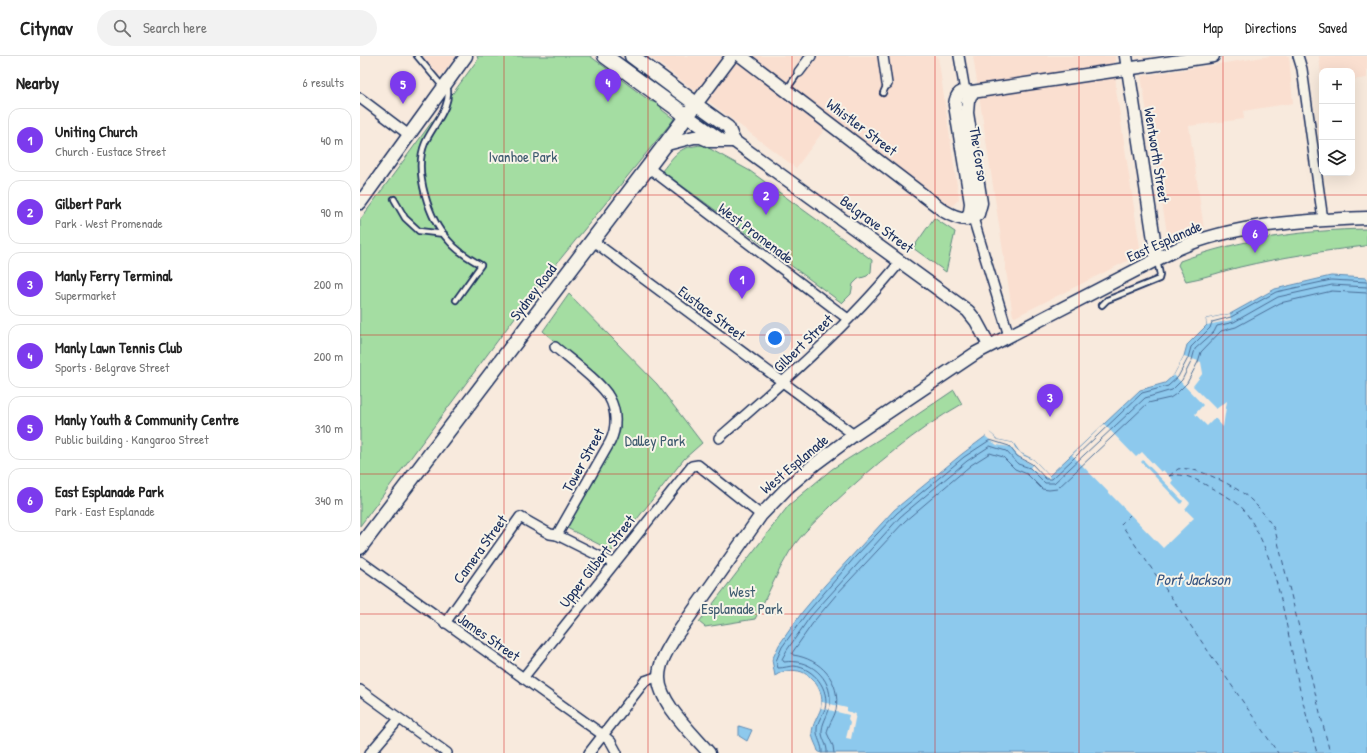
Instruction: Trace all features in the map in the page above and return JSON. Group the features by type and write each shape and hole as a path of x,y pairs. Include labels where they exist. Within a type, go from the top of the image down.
{"main road":[{"path":"605,56 687,116"},
{"name":"Belgrave Street","path":"632,56 696,104"},
{"name":"Sydney Road","path":"360,547 649,168 696,104"}],"street":[{"path":"362,196 409,135 466,56"},
{"name":"Sydney Road","path":"696,104 732,56"},
{"name":"Whistler Street","path":"741,56 944,211 969,218"},
{"path":"799,72 811,56"},
{"path":"883,56 887,84"},
{"name":"The Corso","path":"959,56 968,91 967,113 981,203 978,214 969,218"},
{"name":"Wentworth Street","path":"1126,56 1157,259"},
{"path":"968,91 1213,56"},
{"path":"1298,56 1302,69 1323,220"},
{"path":"360,98 409,135"},
{"name":"Belgrave Street","path":"696,104 728,127 734,141 968,311 976,321 989,345"},
{"path":"687,116 721,140"},
{"path":"667,144 701,137 710,141 734,141"},
{"name":"West Promenade","path":"649,168 848,319"},
{"path":"969,218 1009,336"},
{"name":"East Esplanade","path":"989,345 1190,243 1214,235 1240,230 1323,220 1367,218"},
{"name":"Eustace Street","path":"593,241 854,436"},
{"name":"Gilbert Street","path":"719,438 782,383 848,319 900,262"},
{"name":"West Esplanade","path":"659,676 664,656 675,637 761,515 788,487 854,436 989,345"},
{"name":"Tower Street","path":"555,347 609,397 616,421 615,431 610,442 557,535"},
{"name":"Upper Gilbert Street","path":"523,678 613,563 692,466 695,465 761,515"},
{"name":"Camera Street","path":"445,623 520,518 550,534 557,535 613,563"},
{"name":"James Street","path":"360,561 603,735 611,742 617,753"},
{"path":"589,753 644,681 659,676 661,689 670,707 709,753"},
{"path":"360,690 447,753"},
{"path":"370,753 399,719"}],"lane":[{"path":"417,56 445,86 450,94 445,108 424,145 420,176 427,200 444,234 462,252 481,265 456,300"},
{"path":"786,90 799,72"},
{"path":"883,93 887,84"},
{"path":"394,199 405,218 419,232 444,234"},
{"path":"1102,305 1111,298 1159,279 1160,274 1157,259"}],"shaded area":[{"path":"423,56 456,56 443,74 438,75"},
{"path":"649,56 938,56 959,199 949,209 838,121 827,126 796,168"},
{"path":"973,56 1115,56 1116,89 1141,254 1015,317 1013,316"},
{"path":"1270,56 1289,56 1293,103 1243,111 1244,119 1189,126 1204,229 1169,239 1141,76"},
{"path":"1319,56 1367,56 1367,78 1355,80 1355,68 1320,68"}],"green space":[{"name":"Ivanhoe Park","path":"477,56 590,56 650,101 660,104 662,110 674,119 536,289 360,526 360,220 478,59"},
{"path":"703,145 750,171 872,260 871,272 867,276 858,279 853,284 851,294 842,303 662,171 671,159 683,149"},
{"path":"934,218 955,232 946,272 913,248"},
{"path":"1367,229 1367,244 1365,246 1271,260 1193,280 1186,281 1178,265 1180,261 1203,253 1249,241 1320,231"},
{"name":"Dalley Park","path":"569,294 657,384 702,443 684,459 612,551 565,527 621,429 612,393 543,331"},
{"name":"West Esplanade Park","path":"954,390 962,404 945,414 894,450 810,526 785,559 755,619 705,627 699,622 789,505 832,469"}],"water":[{"name":"Port Jackson","path":"1331,276 1367,278 1367,753 821,753 818,751 812,734 822,702 822,697 818,687 811,678 799,671 785,671 775,676 772,660 779,645 803,611 894,510 990,433 998,440 1013,443 1020,453 1034,460 1049,476 1140,390 1165,383 1174,375 1184,356 1187,345 1207,325 1206,319 1230,314 1275,289"},
{"path":"739,726 752,730 747,741 739,736"}],"pier":[{"path":"1230,314 1231,320 1207,325 1206,319"},
{"path":"1184,356 1201,362 1203,373 1193,386 1216,409 1227,401 1223,427 1215,418 1207,426 1195,414 1203,405 1174,375"},
{"path":"1104,424 1136,457 1142,452 1161,472 1163,470 1173,480 1171,483 1190,503 1185,509 1194,518 1163,548 1072,455","holes":["1143,460 1183,501 1181,504 1141,462"]},
{"path":"989,432 998,440 1013,443 1015,448 1024,456 1034,460 1050,479 1030,468 1032,465 1020,458 1010,447 997,445 991,441 985,436"},
{"path":"822,702 847,708 847,711 856,714 851,739 846,738 850,722 848,719 849,715 821,708"}],"ferry route":[{"path":"1169,476 1178,469 1195,470 1226,483 1254,502 1275,530 1330,753"},
{"path":"1169,476 1179,475 1197,480 1236,502 1244,510 1256,529 1266,550 1280,595 1299,686 1317,753"},
{"path":"1130,515 1121,524 1278,753"}],"place":[{"name":"Manly Lawn Tennis Club","path":"608,102"},
{"name":"Manly Youth & Community Centre","path":"403,104"},
{"name":"Gilbert Park","path":"766,215"},
{"name":"East Esplanade Park","path":"1255,253"},
{"name":"Uniting Church","path":"742,299"},
{"name":"Manly Ferry Terminal","path":"1050,417"}]}
